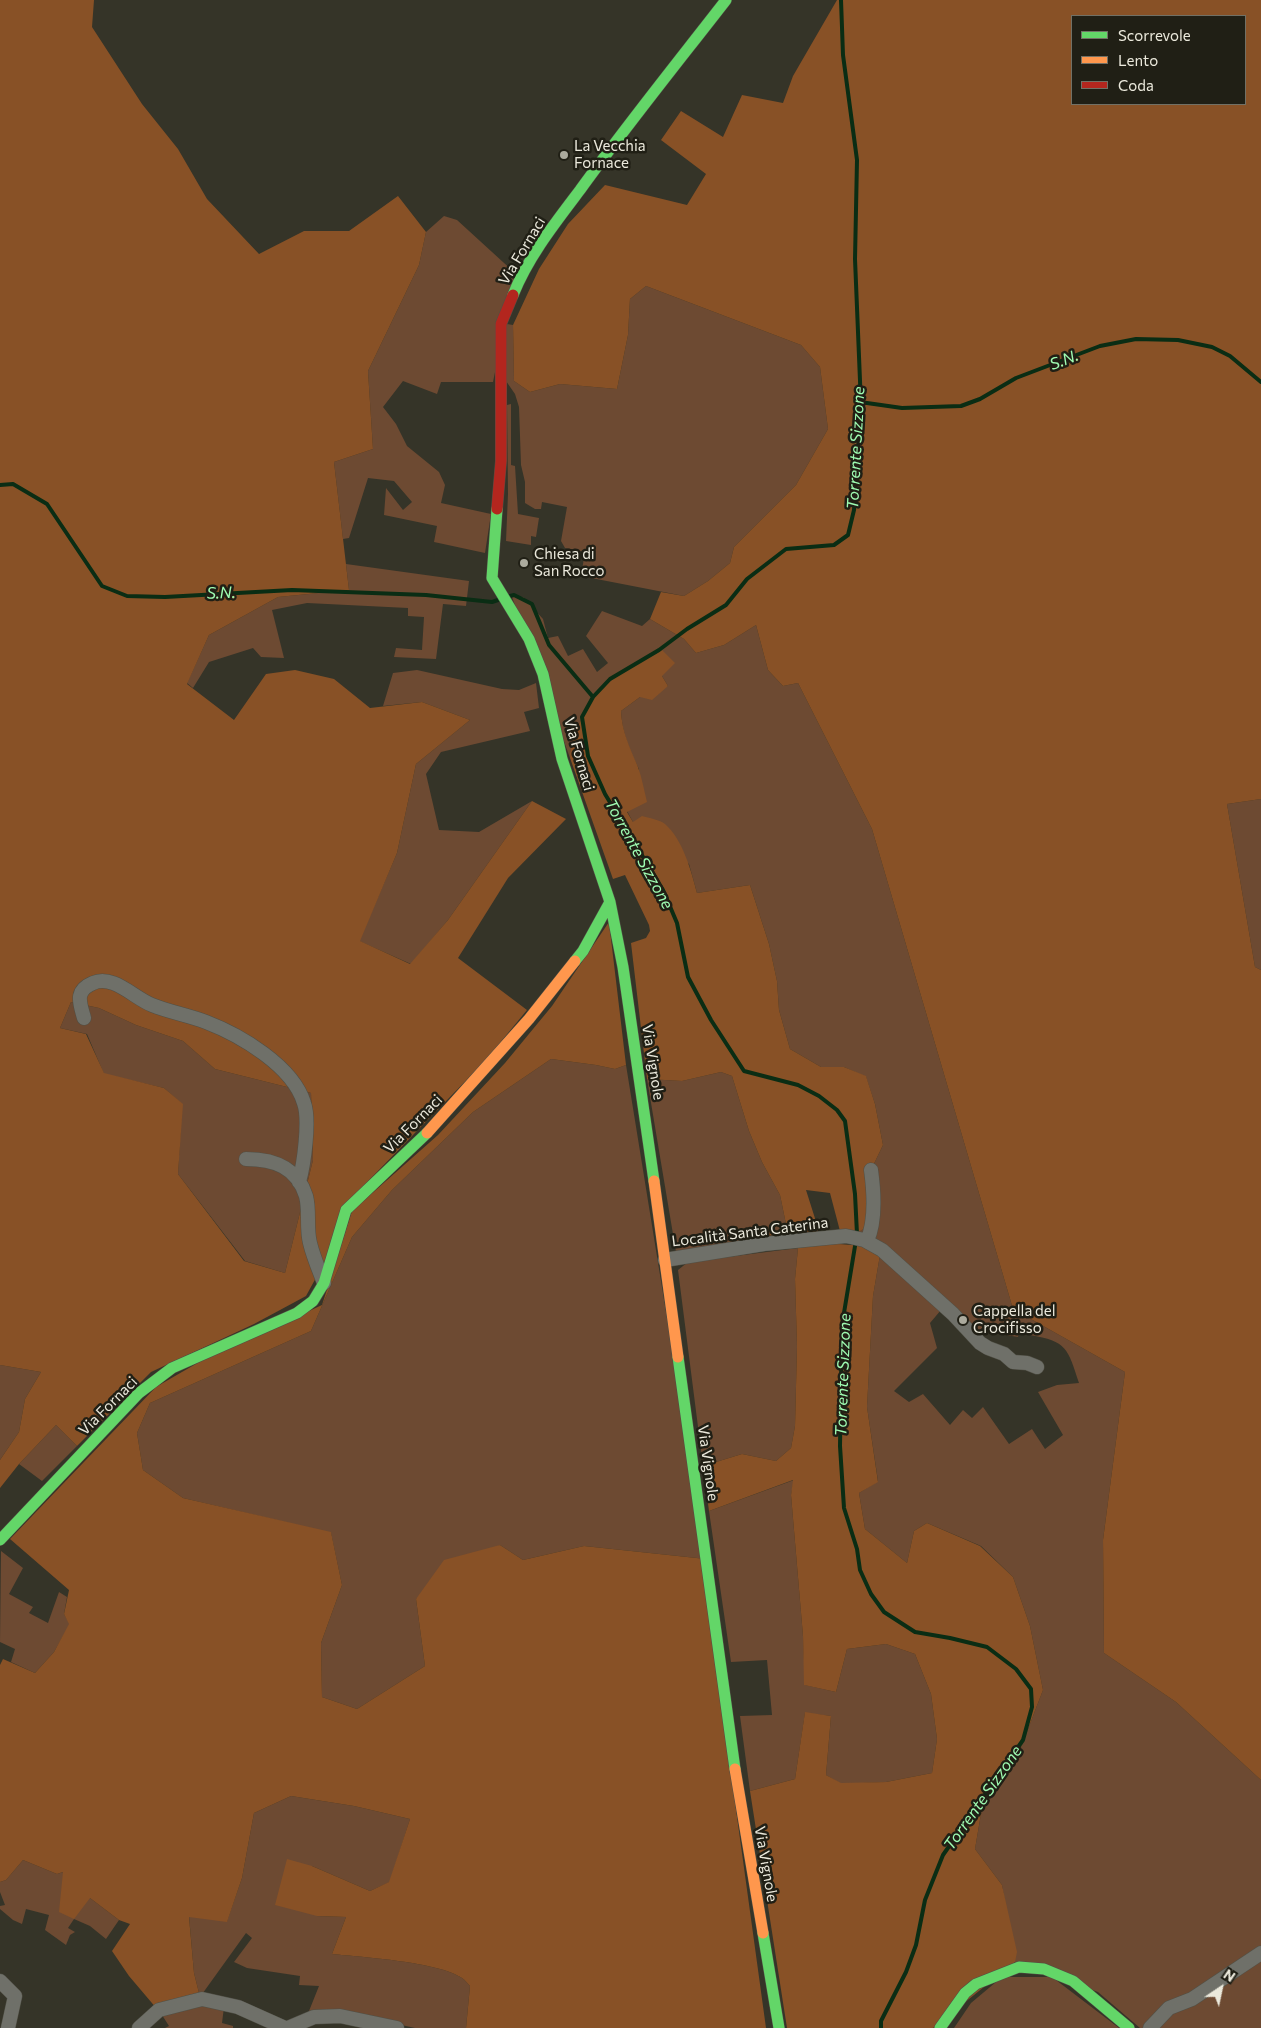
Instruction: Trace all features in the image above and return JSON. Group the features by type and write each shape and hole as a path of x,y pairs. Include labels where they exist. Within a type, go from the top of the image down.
{"street":[{"name":"Via Fornaci","path":"0,1540 139,1393 172,1368 297,1313 312,1301 324,1283 346,1210 436,1125 529,1019 583,951 610,902 562,759 542,674 529,639 492,578 501,461 501,324 517,284 543,240 601,161 726,0"},
{"name":"Via Vignole","path":"610,902 623,967 640,1075 738,1791 780,2028"},
{"path":"84,1018 79,1000 83,990 94,982 112,983 141,1001 224,1030 264,1055 294,1082 304,1102 307,1117 303,1169 299,1182"},
{"path":"246,1159 262,1159 280,1165 295,1174 306,1197 309,1242 324,1283"},
{"path":"866,1240 872,1230 873,1183 871,1170"},
{"name":"Località Santa Caterina","path":"665,1260 764,1244 846,1236 866,1240 882,1250 929,1292 980,1343 1004,1354 1013,1362 1027,1363 1037,1367"},
{"path":"1150,2028 1169,2008 1192,1999 1261,1953"},
{"path":"940,2028 965,1993 976,1984 1019,1966 1044,1969 1073,1981 1129,2028"},
{"path":"2,1982 15,1996 8,2028"},
{"path":"139,2028 159,2010 202,1999 238,2007 286,2028 314,2017 340,2016 398,2028"}],"shaded area":[{"path":"0,0 94,0 92,27 142,104 178,149 207,199 259,254 304,231 349,231 398,196 426,232 419,265 368,371 373,449 334,462 349,590 278,597 209,635 187,684 234,720 266,674 295,670 334,679 370,708 422,702 470,720 416,764 397,853 360,941 410,964 448,920 532,801 566,819 508,878 458,958 527,1010 485,1061 341,1209 329,1254 306,1296 254,1324 151,1372 77,1446 56,1425 19,1464 0,1488 0,1460 19,1432 25,1399 41,1372 0,1365","holes":["71,1002 99,1008 136,1025 183,1041 215,1069 311,1093 313,1160 285,1273 244,1261 178,1174 183,1104 164,1088 104,1073 86,1034 60,1028"]},
{"path":"837,0 1261,0 1261,799 1227,804 1255,967 1261,970 1261,1780 1176,1702 1104,1653 1103,1540 1125,1372 1013,1309 872,829 798,683 783,686 768,670 756,625 724,645 696,653 684,639 650,619 661,592 684,596 708,581 730,563 734,547 796,485 828,429 820,367 801,345 646,286 630,299 628,335 617,389 560,384 530,392 514,381 513,325 539,269 568,224 605,185 687,205 706,174 661,140 681,111 723,137 742,95 783,103 793,76"},
{"path":"444,216 457,220 515,273 493,382 441,382 437,394 403,381 383,407 396,424 407,446 439,472 445,485 441,503 491,514 485,553 434,542 437,526 384,515 386,488 403,510 412,502 394,481 368,478 349,538 343,539 334,462 373,449 368,371 419,265 426,232"},
{"path":"646,286 801,345 820,367 828,429 796,485 734,547 730,563 708,581 684,596 581,576 585,552 565,548 561,541 567,507 542,502 541,509 535,509 525,503 525,482 521,465 519,407 515,394 506,381 507,324 513,325 514,381 530,392 560,384 617,389 628,335 630,299"},
{"path":"511,404 511,465 515,466 518,514 539,518 536,537 531,536 531,545 506,541 508,494 507,405"},
{"path":"346,564 469,581 466,606 443,604 436,659 394,657 396,648 422,650 424,617 408,616 408,608 307,603 272,610 284,658 261,657 253,648 209,662 193,688 187,683 209,635 278,597 349,590"},
{"path":"512,597 523,597 543,619 548,638 558,636 568,656 583,649 597,672 608,663 586,636 602,611 642,626 650,619 684,639 696,653 724,645 756,625 768,670 783,686 798,683 872,829 1013,1309 1125,1372 1103,1540 1104,1653 1176,1702 1261,1780 1261,2028 1140,2028 1098,1992 1015,1962 1002,1885 975,1849 983,1802 1020,1750 1043,1690 1030,1626 1013,1577 981,1546 927,1523 914,1531 907,1563 865,1529 859,1493 878,1481 867,1407 873,1296 880,1255 941,1310 930,1323 937,1348 894,1391 909,1402 923,1394 950,1425 963,1410 972,1418 983,1407 1009,1444 1032,1429 1045,1449 1063,1435 1038,1392 1057,1385 1079,1383 1072,1362 1064,1348 1052,1340 1030,1335 1031,1329 1020,1328 1018,1337 1000,1334 983,1327 974,1335 878,1243 859,1232 868,1225 871,1170 883,1145 875,1104 866,1077 844,1067 821,1067 790,1049 779,1010 777,981 769,944 750,885 697,893 689,864 633,822 627,811 639,769 627,741 621,711 640,697 668,686 662,676 662,650 601,690 578,726 570,758"},
{"path":"662,650 675,663 662,676 668,686 652,700 640,697 621,711 625,733 639,771 647,802 627,812 633,822 642,816 665,824 677,838 686,856 697,893 750,885 769,944 777,981 779,1010 790,1049 821,1067 844,1067 866,1076 875,1104 883,1145 871,1170 869,1225 859,1232 840,1231 830,1193 806,1190 819,1231 764,1236 779,1230 786,1224 780,1195 762,1162 749,1131 732,1076 721,1072 682,1081 647,1079 631,943 646,938 650,931 649,925 625,875 613,879 570,758 576,731 589,706 600,691 620,675"},
{"path":"417,670 502,689 519,690 536,683 539,708 524,712 530,731 441,752 426,774 439,830 479,832 532,801 448,920 411,964 359,941 397,853 416,764 470,720 422,702 383,706 393,673"},
{"path":"1261,799 1261,970 1255,967 1227,804"},
{"path":"609,922 626,1065 615,1069 551,1059 473,1112 392,1190 352,1237 311,1331 150,1403 137,1433 143,1470 183,1498 331,1532 342,1585 321,1643 322,1697 357,1709 425,1666 416,1599 444,1560 500,1545 523,1560 584,1546 706,1559 734,1795 766,2028 466,2028 470,1986 462,1978 451,1972 419,1964 332,1954 346,1917 317,1916 275,1905 287,1859 312,1866 370,1891 389,1882 410,1819 354,1806 291,1796 254,1813 242,1878 227,1922 189,1917 194,1973 200,1997 157,2009 129,1976 112,1951 130,1924 119,1920 90,1898 74,1919 59,1912 63,1872 57,1874 23,1860 6,1880 0,1882 0,1665 3,1659 35,1673 54,1652 69,1624 64,1614 69,1590 10,1539 156,1387 201,1361 322,1305 352,1211 438,1135 505,1063 552,1006"},
{"path":"71,1002 99,1008 136,1025 183,1041 215,1069 311,1093 313,1160 285,1273 245,1261 178,1174 182,1104 164,1088 104,1074 87,1034 60,1028"},
{"path":"551,1059 615,1069 626,1065 706,1559 584,1546 523,1560 500,1545 416,1599 425,1666 357,1709 322,1697 321,1643 342,1585 331,1533 183,1498 143,1470 137,1433 150,1403 311,1331 352,1237 392,1190 473,1112"},
{"path":"721,1072 732,1076 749,1131 762,1162 780,1195 786,1224 776,1232 749,1242 676,1252 647,1079 682,1081"},
{"path":"826,1243 864,1246 880,1255 873,1296 867,1407 878,1482 859,1493 865,1529 907,1563 914,1531 927,1523 980,1546 1013,1577 1030,1626 1043,1690 1020,1750 983,1802 975,1849 1002,1885 1017,1952 1015,1962 933,2028 787,2028 750,1791 795,1779 805,1712 831,1716 826,1775 841,1783 886,1782 932,1773 937,1739 931,1694 915,1654 886,1644 847,1649 836,1692 804,1685 803,1636 791,1495 793,1480 709,1511 703,1466 742,1454 776,1461 791,1448 795,1426 797,1346 795,1279 798,1248"},
{"path":"798,1248 795,1279 797,1346 795,1426 791,1448 776,1461 742,1454 703,1466 678,1270 688,1262"},
{"path":"0,1365 41,1372 25,1399 19,1432 0,1460"},
{"path":"56,1425 77,1446 42,1481 19,1464"},
{"path":"794,1480 791,1495 803,1636 805,1685 836,1692 847,1649 886,1644 915,1654 931,1694 937,1739 932,1773 886,1782 841,1784 826,1775 831,1716 805,1713 795,1779 750,1791 740,1716 772,1715 767,1660 731,1662 709,1511"},
{"path":"1,1551 23,1568 9,1594 33,1607 29,1613 48,1623 59,1592 67,1597 64,1614 70,1624 54,1652 35,1673 11,1662 15,1649 0,1642"},
{"path":"291,1796 354,1806 410,1819 390,1882 370,1891 312,1866 317,1916 346,1917 332,1954 419,1964 451,1972 463,1979 470,1986 466,2028 415,2028 342,2012 307,2016 319,1986 299,1985 300,1976 247,1968 234,1962 252,1938 246,1933 200,1997 194,1973 189,1916 227,1921 242,1878 254,1813"},
{"path":"23,1860 57,1874 63,1872 90,1898 119,1920 106,1939 90,1926 74,1919 68,1928 75,1932 70,1935 66,1945 45,1930 49,1915 26,1909 22,1924 13,1920 0,1909 0,1906 5,1905 0,1892 0,1882 6,1880"},
{"path":"1002,1977 1052,1977 1119,2028 954,2028 971,2003"},
{"path":"202,2002 224,2007 222,2023 233,2026 233,2028 165,2028 169,2026 162,2015"}],"waterway":[{"name":"Torrente Sizzone","path":"841,0 843,55 857,160 855,259 861,405 854,510 848,535 834,545 786,549 747,579 726,605 687,629 659,650 610,679 593,697 582,717 588,756 605,794 663,890 677,923 688,977 711,1020 744,1071 798,1085 819,1096 837,1110 845,1121 855,1194 857,1234 842,1325 840,1446 844,1508 857,1549 860,1570 871,1594 884,1612 915,1632 987,1647 1016,1669 1031,1689 1032,1707 1023,1740 943,1855 925,1900 916,1945 906,1972 881,2021 881,2028"},
{"name":"S.N.","path":"860,402 902,408 961,406 980,399 1016,378 1100,346 1136,339 1178,340 1212,347 1230,356 1261,382"},
{"name":"S.N.","path":"0,485 13,484 47,504 102,586 127,596 165,597 292,590 426,595 492,602 498,600"},
{"name":"S.N.","path":"510,596 514,595 532,604 549,645 593,697"}],"traffic: fast":[{"path":"513,295 526,267 552,228 634,118 726,0"},
{"path":"497,509 492,578 529,639 543,674 562,759 610,902 623,967 654,1181"},
{"path":"575,961 583,951 610,902"},
{"path":"0,1540 139,1393 172,1368 297,1313 313,1301 324,1283 346,1210 427,1133"},
{"path":"678,1357 735,1769"},
{"path":"763,1933 779,2028"},
{"path":"940,2028 965,1993 976,1984 1019,1967 1044,1969 1073,1981 1129,2028"}],"traffic: slow":[{"path":"427,1133 529,1019 575,961"},
{"path":"654,1181 678,1357"},
{"path":"735,1769 763,1933"}],"traffic: jam":[{"path":"497,509 501,461 501,324 513,295"}],"place":[{"name":"La Vecchia Fornace","path":"564,155"},
{"name":"Chiesa di San Rocco","path":"524,563"},
{"name":"Cappella del Crocifisso","path":"963,1320"}]}
